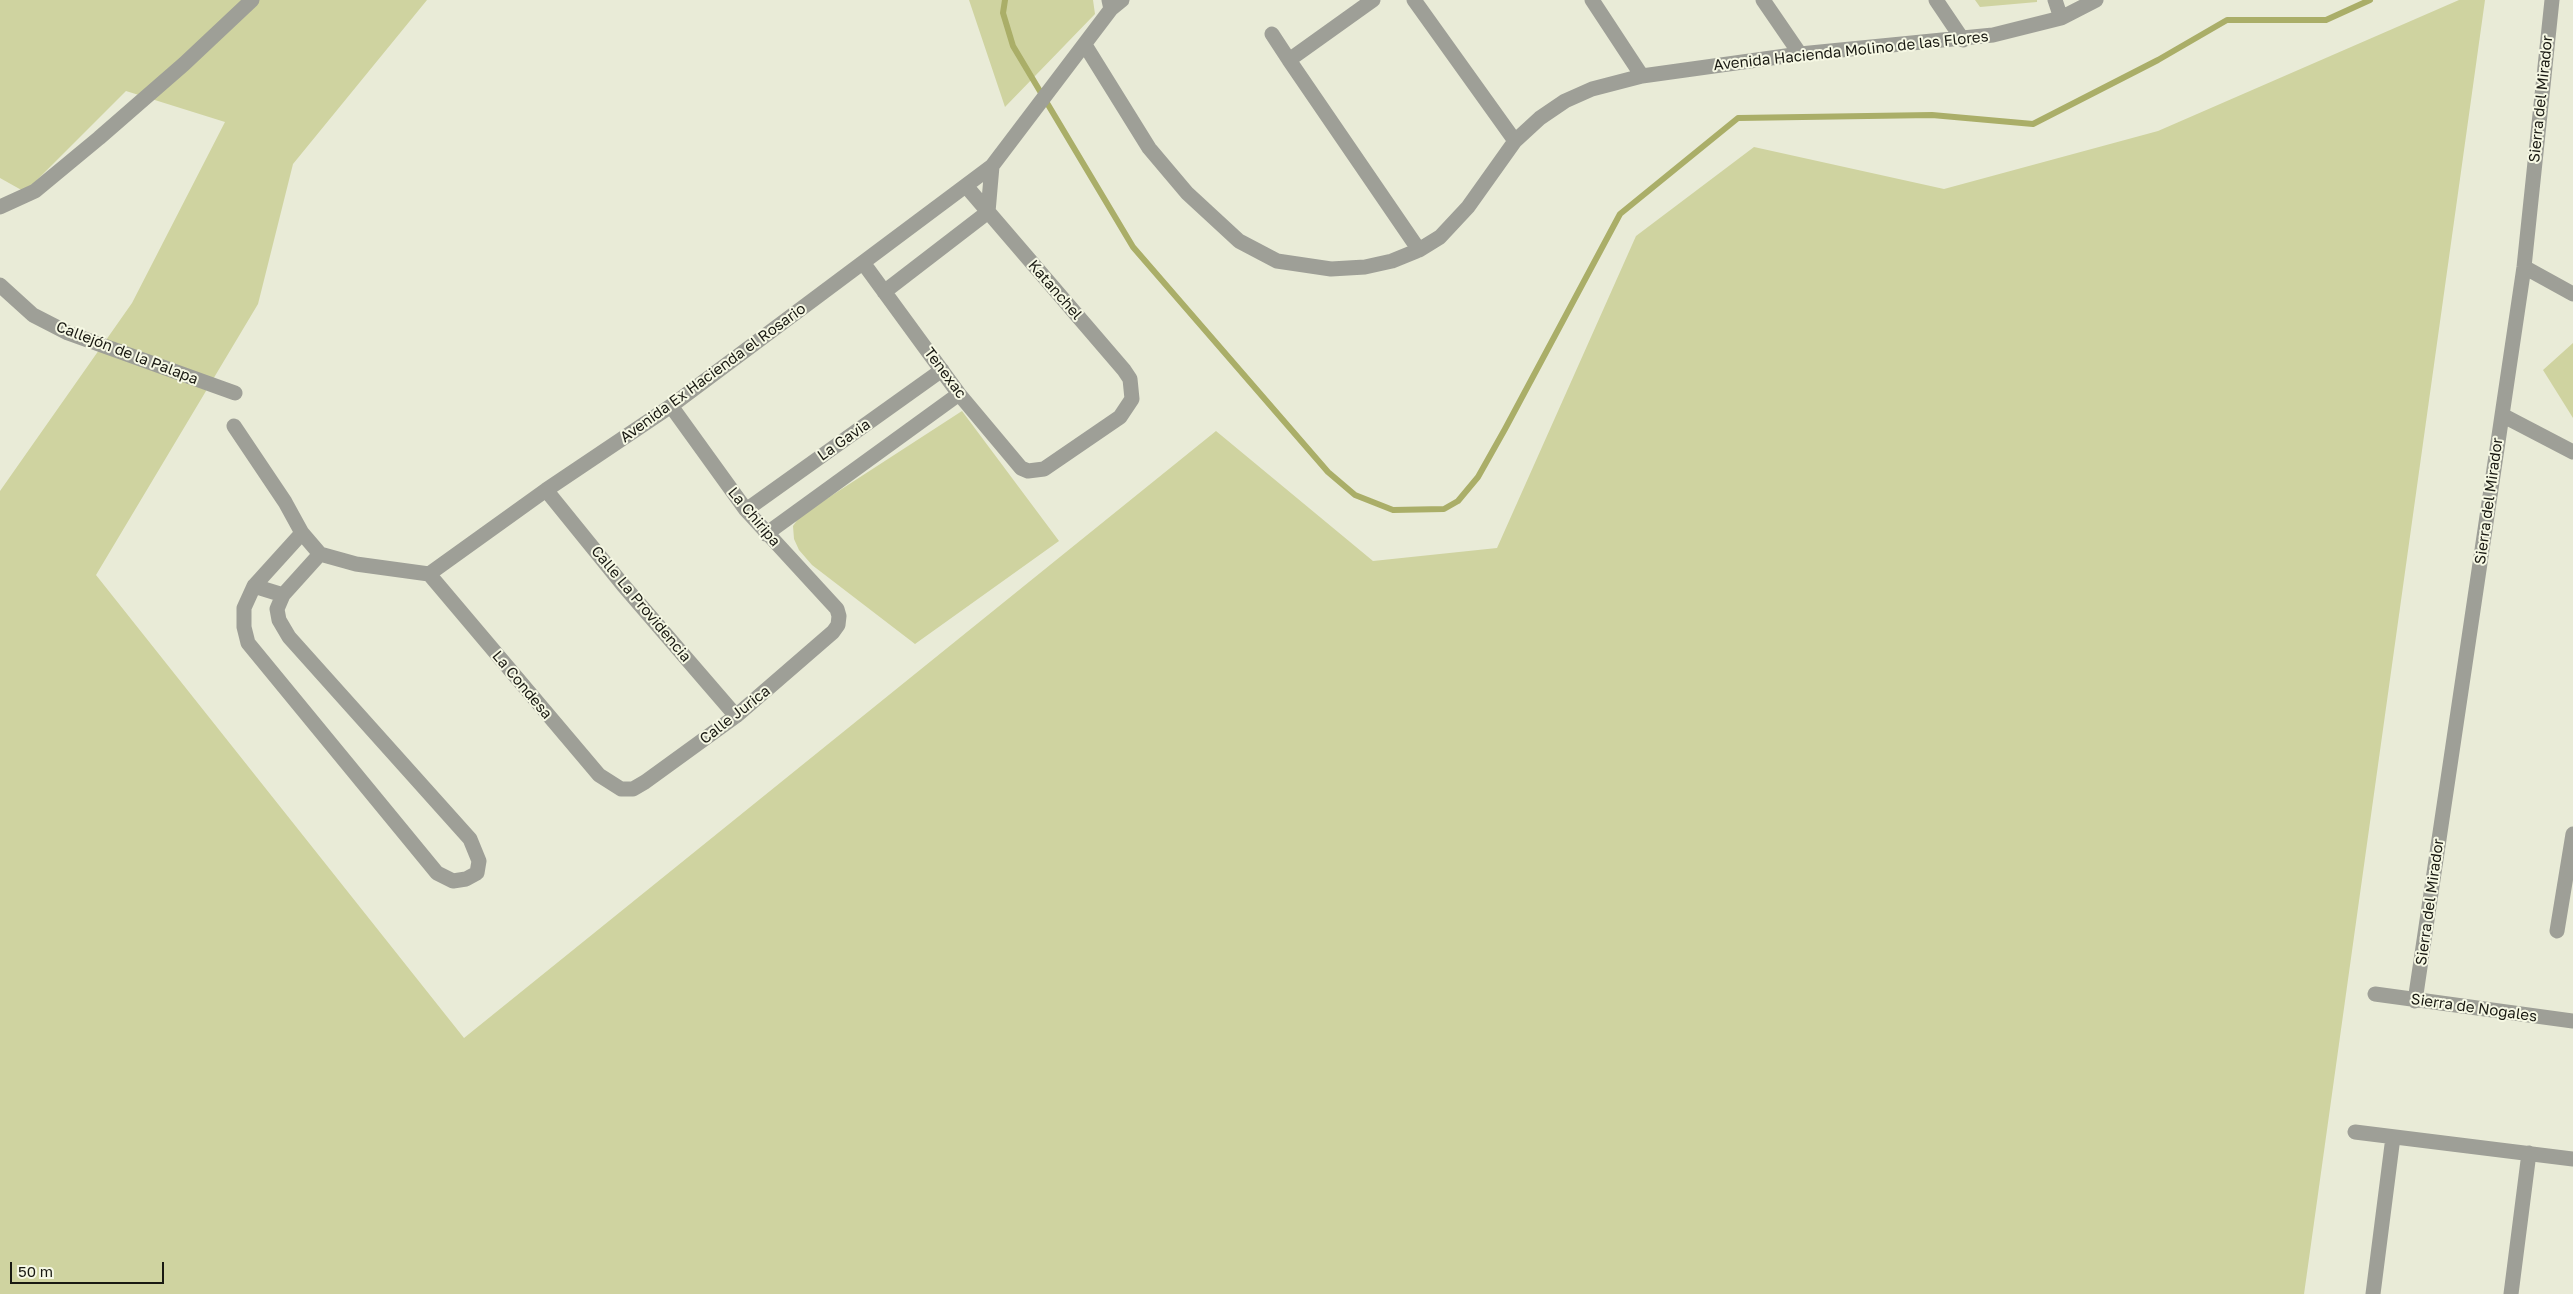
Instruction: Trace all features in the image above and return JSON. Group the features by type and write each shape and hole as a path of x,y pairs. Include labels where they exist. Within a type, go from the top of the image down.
{"street":[{"path":"0,207 35,191 184,64 252,0"},
{"path":"1289,60 1373,0"},
{"path":"1414,0 1515,141"},
{"path":"1592,0 1642,76"},
{"path":"1763,0 1800,54"},
{"path":"1936,0 1964,40"},
{"path":"2055,0 2061,18"},
{"name":"Avenida Hacienda Molino de las Flores","path":"1085,45 1135,127 1169,172 1216,222 1256,251 1277,261 1331,269 1365,267 1392,261 1419,250 1440,237 1455,222 1515,141 1540,118 1565,101 1592,89 1642,76 1800,54 1964,40 2018,30 2061,18 2096,0"},
{"name":"Sierra del Mirador","path":"2415,1001 2524,267 2552,0"},
{"name":"Avenida Ex Hacienda el Rosario","path":"429,574 546,490 671,406 864,264 992,166 1085,45 1114,3"},
{"path":"1272,34 1419,250"},
{"path":"884,292 988,212 992,166"},
{"name":"Katanchel","path":"966,186 1124,370 1131,384 1132,399 1120,417 1051,465 1035,471"},
{"name":"Tenexac","path":"864,264 959,394 1015,462 1028,471 1035,471"},
{"path":"2524,267 2573,294"},
{"name":"Callejón de la Palapa","path":"0,285 33,315 68,333 235,393"},
{"name":"La Gavia","path":"746,510 942,370"},
{"name":"La Gavia","path":"766,534 959,394"},
{"name":"La Chiripa","path":"671,406 746,510 766,534 837,609 838,625"},
{"path":"2502,414 2573,452"},
{"path":"234,426 285,502 302,533 320,554 356,564 429,574"},
{"name":"Calle La Providencia","path":"546,490 623,585 736,716"},
{"path":"302,533 254,586 244,608 244,627 248,643 255,654 437,872 453,881 466,879 477,874 479,861 470,839 289,637 277,609 283,595 320,554"},
{"name":"La Condesa","path":"429,574 585,760 611,785 621,789"},
{"path":"254,586 283,595"},
{"name":"Calle Jurica","path":"621,789 633,788 645,782 736,716 833,632 838,625"},
{"path":"2557,931 2569,882 2573,834"},
{"name":"Sierra de Nogales","path":"2375,994 2415,1001 2573,1021"},
{"path":"2356,1132 2573,1159"},
{"path":"2373,1294 2393,1137"},
{"path":"2511,1294 2529,1153"}],"green space":[{"path":"0,0 427,0 293,164 258,304 96,575 464,1038 1216,431 1373,561 1497,548 1636,236 1754,147 1944,189 2158,131 2459,0 2485,0 2304,1294 0,1294 0,491 132,303 225,122 126,91 25,192 0,178"},
{"path":"969,0 1093,0 1095,14 1005,107"},
{"path":"1975,0 2037,0 2037,2 1980,7"},
{"path":"2573,343 2573,418 2543,370"},
{"path":"962,411 1059,541 915,644 812,565 799,550 794,539 793,526 800,516"}],"waterway":[{"path":"1005,0 1003,13 1013,46 1133,247 1328,472 1355,495 1393,510 1444,509 1458,501 1478,477 1620,214 1738,118 1932,115 2033,124 2158,60 2227,20 2326,20 2370,0"}]}
